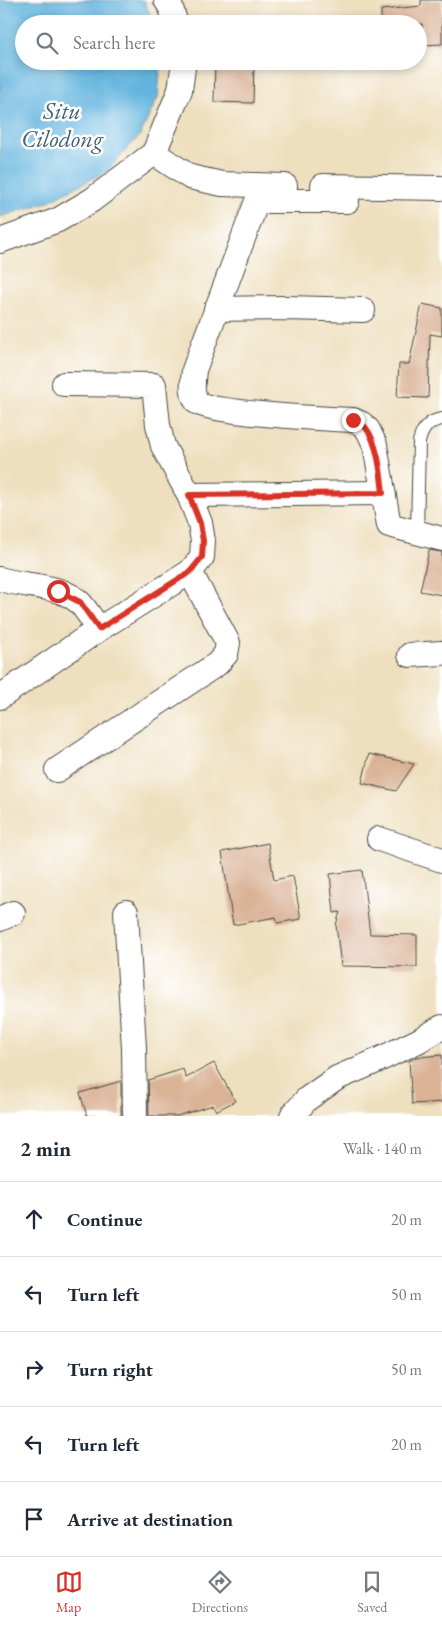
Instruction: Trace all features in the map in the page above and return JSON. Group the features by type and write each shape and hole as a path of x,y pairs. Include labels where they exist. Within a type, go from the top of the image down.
{"street":[{"path":"166,0 173,15"},
{"path":"0,241 58,220 92,200 154,153 180,90 183,70"},
{"path":"154,153 190,177 222,184 442,188"},
{"path":"347,201 257,201 194,370 192,388 198,404 202,406 247,413 353,420 362,424 368,430 374,445 389,525 442,539"},
{"path":"216,309 364,310"},
{"path":"0,697 99,629 190,572 202,557 203,541 200,523 189,495 163,446 158,425 154,385 64,384"},
{"path":"189,495 383,493"},
{"path":"57,770 217,664 226,654 228,643 190,572"},
{"path":"0,579 68,595 80,602 99,629"},
{"path":"410,656 442,653"},
{"path":"379,839 442,860"},
{"path":"126,912 134,1048 135,1116"},
{"path":"292,1116 307,1099 337,1078 372,1063 442,1027"}],"lane":[{"path":"417,533 419,442 421,433 427,425 442,419"}],"water":[{"name":"Situ Cilodong","path":"0,0 144,0 150,15 15,15 15,70 160,70 158,97 140,135 107,171 47,202 0,217"}],"building":[{"path":"421,0 442,0 442,44 427,45 427,15 381,15 381,10 421,6"},
{"path":"215,70 254,70 253,103 214,102"},
{"path":"422,304 442,308 442,336 430,334 428,398 397,397 399,364 409,364"},
{"path":"429,550 442,552 442,595 420,591"},
{"path":"369,754 414,764 396,791 362,783"},
{"path":"268,843 274,880 293,876 301,919 277,923 276,917 233,925 222,852"},
{"path":"362,870 370,934 417,935 417,967 341,966 336,925 340,912 334,913 330,874"},
{"path":"442,1055 442,1102 412,1104 409,1061 417,1057"},
{"path":"214,1063 235,1101 216,1111 213,1105 177,1116 149,1116 148,1080 183,1069 186,1078"},
{"path":"121,1081 121,1116 87,1116 80,1093"}],"route":[{"path":"58,591 80,602 99,629 190,572 202,557 203,541 200,523 189,495 383,493 374,445 368,430 362,424 353,420"}]}
